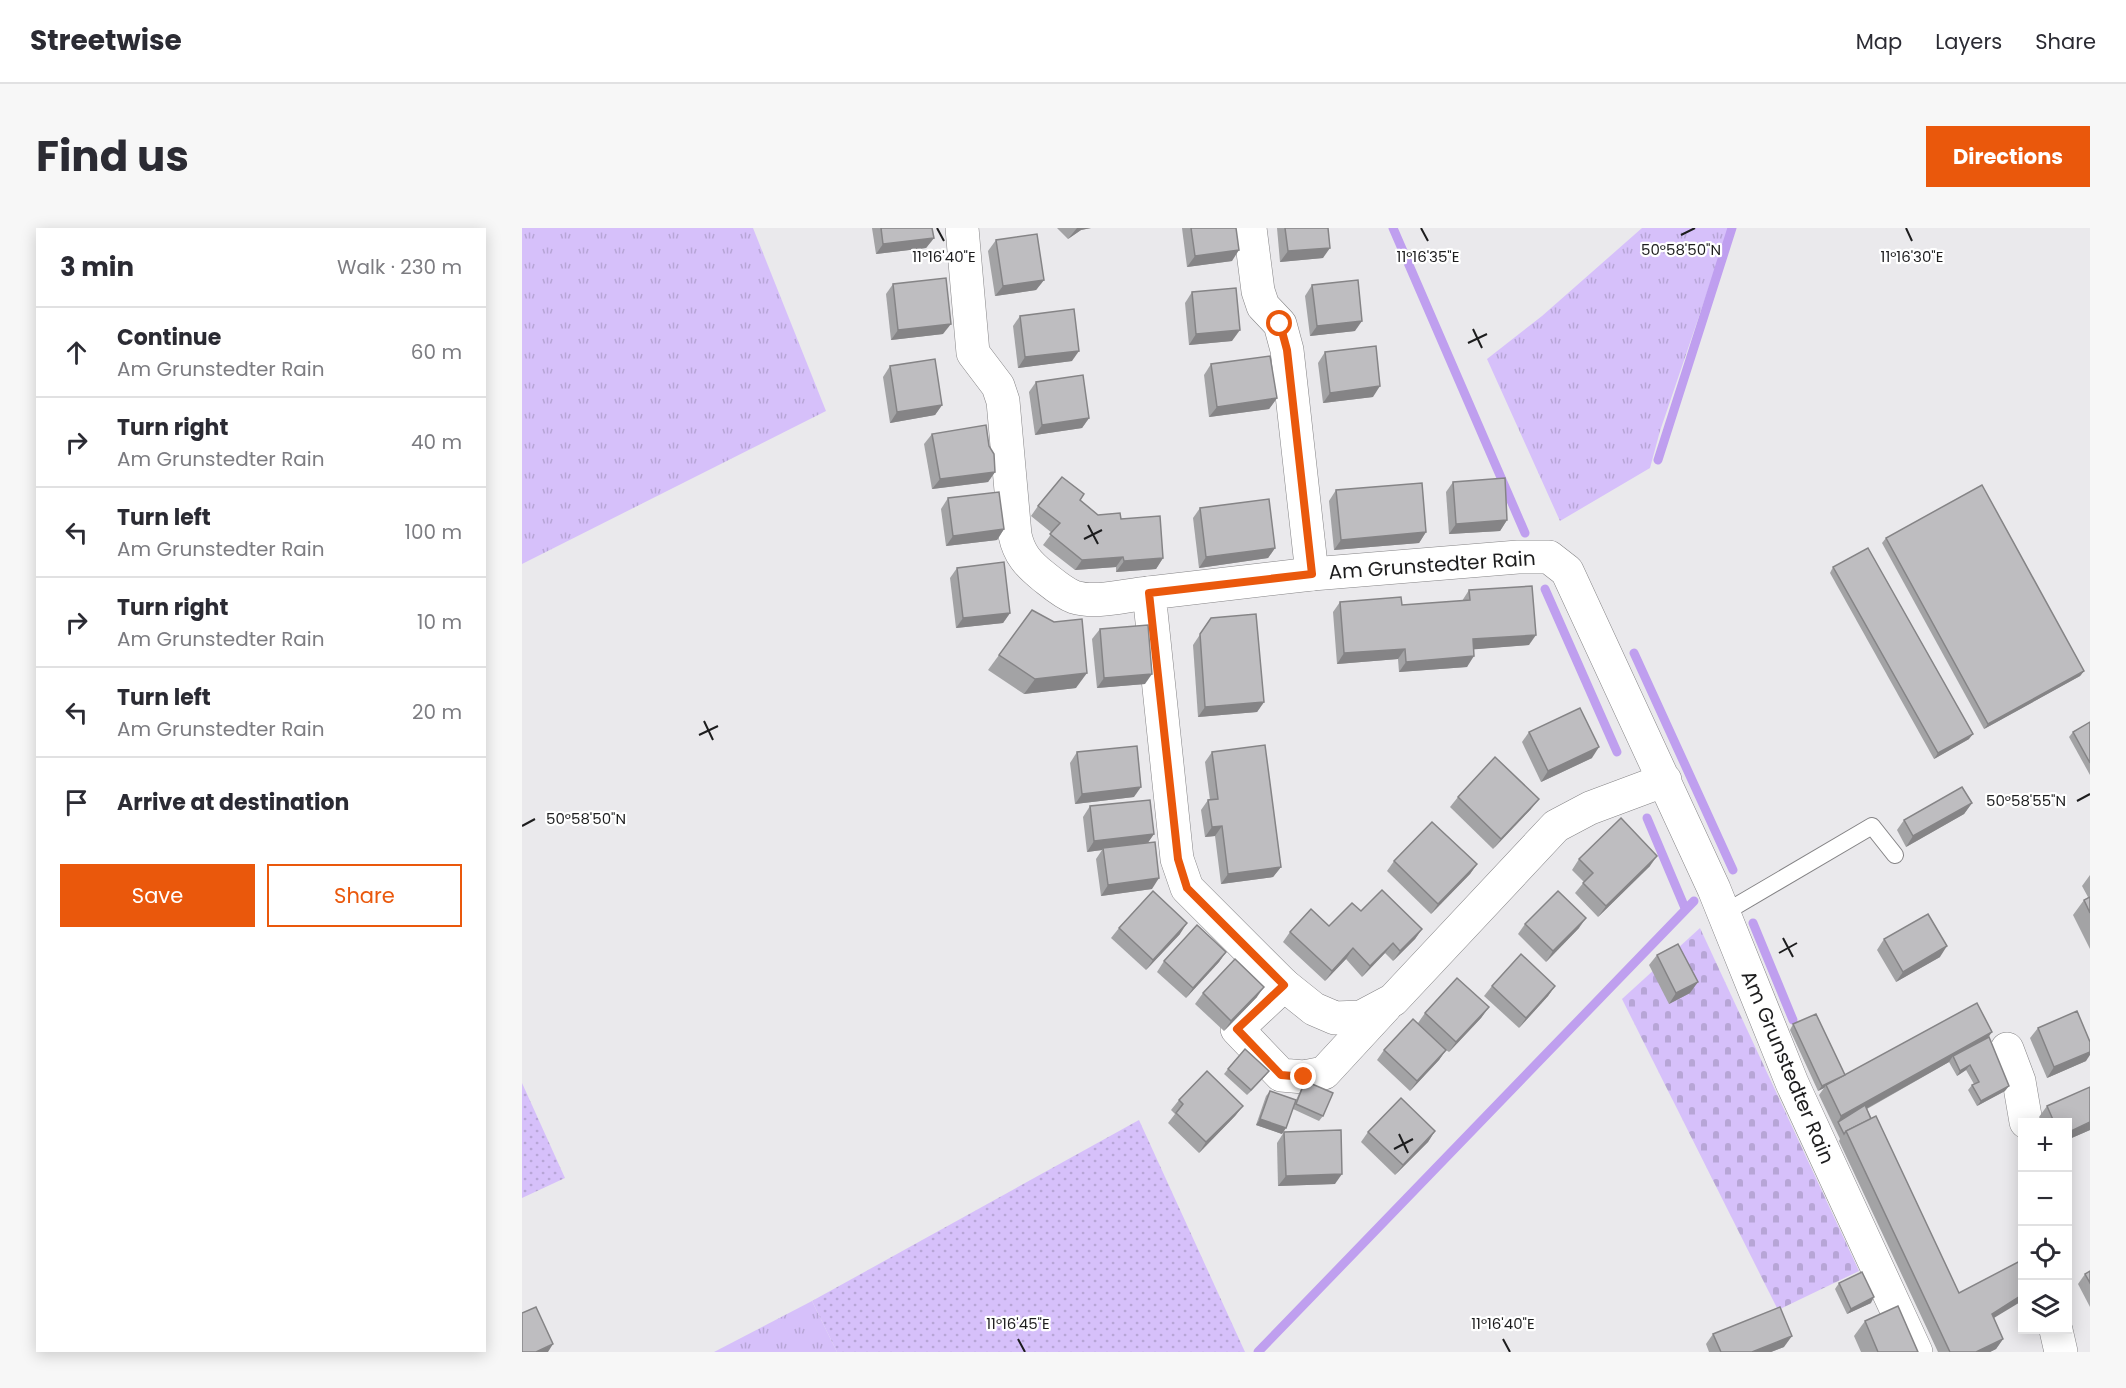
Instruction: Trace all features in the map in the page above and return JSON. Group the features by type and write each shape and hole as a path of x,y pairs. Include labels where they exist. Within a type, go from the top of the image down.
{"street":[{"name":"Am Grunstedter Rain","path":"962,228 973,353 998,386 1003,401 1018,551 1030,565 1074,597 1094,599 1312,574 1518,556 1549,557 1567,571 1665,780 1724,913 1792,1083 1916,1352"},
{"name":"Am Grunstedter Rain","path":"1251,228 1258,291 1263,306 1280,324 1287,350 1312,574"},
{"path":"1149,593 1178,859 1187,888 1284,985 1314,1009 1335,1018 1361,1017 1393,1000"},
{"path":"1284,985 1237,1029 1281,1075 1304,1077 1324,1073 1556,826 1590,808 1665,780"},
{"path":"2007,1049 2019,1081 2025,1118"},
{"path":"2057,1334 2061,1352"}],"lane":[{"path":"1724,913 1872,826 1895,855"}],"green space":[{"path":"522,228 753,228 826,411 522,564"},
{"path":"1642,228 1729,228 1660,431 1650,468 1560,521 1487,359 1542,316"},
{"path":"1700,928 1859,1271 1778,1310 1622,999"},
{"path":"522,1083 565,1178 522,1198"},
{"path":"1139,1120 1245,1352 837,1352 812,1301"},
{"path":"812,1301 837,1352 714,1352"}],"building":[{"path":"881,228 932,228 934,238 883,244"},
{"path":"1191,228 1236,228 1239,250 1195,256"},
{"path":"1285,228 1328,228 1330,248 1288,251"},
{"path":"1037,234 1044,280 1003,286 996,240"},
{"path":"946,278 951,324 898,330 893,284"},
{"path":"1358,280 1362,321 1317,326 1312,285"},
{"path":"1236,288 1240,330 1196,334 1192,292"},
{"path":"1074,309 1079,351 1025,357 1020,316"},
{"path":"1376,346 1380,386 1330,393 1325,352"},
{"path":"1270,356 1277,398 1217,407 1211,364"},
{"path":"935,359 942,405 897,412 890,366"},
{"path":"1083,375 1089,418 1042,425 1036,382"},
{"path":"986,425 989,446 994,454 995,472 940,479 932,434"},
{"path":"1062,477 1084,494 1080,500 1098,515 1120,513 1121,519 1160,516 1163,558 1124,561 1123,557 1082,560 1050,534 1060,523 1038,506"},
{"path":"1505,478 1507,520 1456,524 1453,482"},
{"path":"1422,483 1426,532 1341,540 1336,490"},
{"path":"1982,485 2084,671 1988,724 1886,538"},
{"path":"999,492 1004,529 953,536 948,498"},
{"path":"1269,499 1275,548 1206,557 1200,508"},
{"path":"1868,548 1973,734 1938,753 1833,567"},
{"path":"1004,562 1010,613 963,618 957,568"},
{"path":"1532,586 1536,635 1473,639 1474,656 1406,662 1405,649 1344,653 1340,602 1401,597 1402,605 1470,600 1469,590"},
{"path":"1032,610 1054,622 1082,619 1087,673 1035,679 999,655"},
{"path":"1256,614 1264,702 1205,707 1200,634 1211,618"},
{"path":"1148,625 1152,674 1104,678 1100,629"},
{"path":"1580,708 1599,747 1548,771 1529,732"},
{"path":"2090,722 2090,763 2073,732"},
{"path":"1265,745 1281,867 1228,874 1222,826 1212,827 1208,800 1218,799 1212,752"},
{"path":"1137,746 1141,787 1082,794 1077,752"},
{"path":"1495,757 1539,799 1501,839 1458,797"},
{"path":"1962,787 1972,803 1913,836 1904,820"},
{"path":"1150,800 1154,834 1094,841 1090,806"},
{"path":"1621,818 1657,856 1606,906 1583,883 1593,873 1579,859"},
{"path":"1432,822 1477,864 1438,904 1394,861"},
{"path":"1155,842 1159,878 1108,885 1103,848"},
{"path":"1382,890 1422,929 1400,951 1393,943 1370,966 1353,948 1332,971 1290,932 1311,909 1329,926 1352,903 1361,911"},
{"path":"1153,891 1187,923 1153,960 1119,928"},
{"path":"1558,891 1586,918 1553,951 1525,924"},
{"path":"2090,897 2090,913 2084,900"},
{"path":"1928,914 1947,946 1903,972 1884,939"},
{"path":"1197,925 1226,952 1193,988 1164,961"},
{"path":"1678,944 1698,982 1676,993 1657,955"},
{"path":"1521,954 1555,986 1526,1018 1492,986"},
{"path":"1235,959 1264,987 1231,1021 1203,993"},
{"path":"1457,978 1489,1007 1456,1042 1425,1013"},
{"path":"1977,1003 1992,1032 1841,1116 1826,1085"},
{"path":"2077,1011 2090,1042 2090,1052 2054,1067 2038,1028"},
{"path":"1816,1014 1845,1075 1822,1086 1793,1024"},
{"path":"1413,1019 1446,1050 1417,1081 1384,1050"},
{"path":"1989,1037 2009,1086 1981,1101 1972,1085 1979,1082 1970,1065 1960,1071 1953,1056"},
{"path":"1245,1049 1269,1071 1251,1090 1228,1069"},
{"path":"1207,1071 1243,1106 1206,1142 1176,1113 1183,1104 1179,1100"},
{"path":"1305,1081 1333,1093 1323,1116 1296,1104"},
{"path":"2090,1087 2090,1122 2072,1131 2072,1118 2052,1118 2047,1106"},
{"path":"1270,1091 1296,1100 1286,1128 1260,1119"},
{"path":"1401,1098 1435,1131 1403,1165 1368,1132"},
{"path":"1865,1105 1871,1119 1844,1134 1838,1122"},
{"path":"1876,1116 1959,1293 2018,1262 2018,1298 1992,1314 2003,1339 1976,1352 1950,1352 1846,1131"},
{"path":"1341,1130 1342,1174 1286,1176 1284,1132"},
{"path":"2090,1271 2090,1283 2085,1274"},
{"path":"1862,1272 1874,1297 1851,1309 1839,1283"},
{"path":"1898,1306 1918,1352 1878,1352 1865,1321"},
{"path":"536,1307 553,1344 536,1352 522,1352 522,1313"},
{"path":"1780,1307 1792,1336 1752,1352 1721,1352 1713,1334"}],"waterway":[{"path":"1393,228 1525,533"},
{"path":"1658,460 1732,228"},
{"path":"1545,589 1617,752"},
{"path":"1634,653 1733,870"},
{"path":"1647,818 1685,908"},
{"path":"1258,1352 1694,901"},
{"path":"1753,923 1793,1020"}],"route":[{"path":"1280,324 1287,350 1312,574 1149,593 1178,859 1187,888 1284,985 1237,1029 1281,1075 1304,1077"}]}
